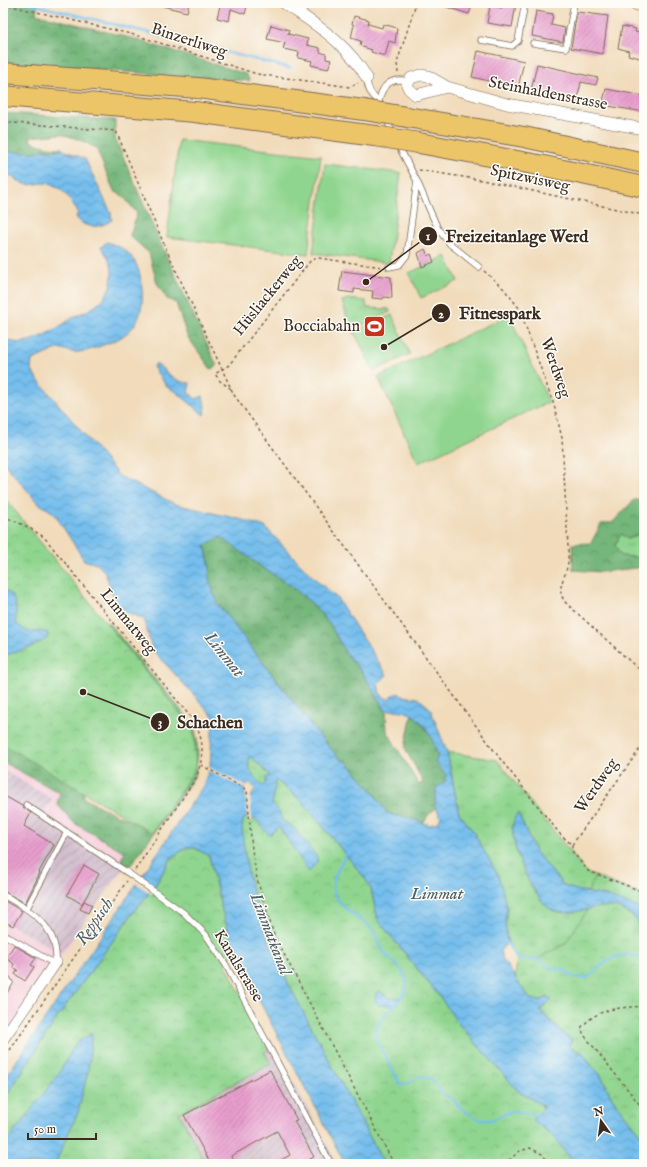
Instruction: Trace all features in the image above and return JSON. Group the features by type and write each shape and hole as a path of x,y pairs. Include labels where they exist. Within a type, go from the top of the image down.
{"highway":[{"path":"3,72 198,88 371,106 406,116 511,135 644,163"},
{"path":"3,96 188,111 375,136 530,163 644,188"}],"main road":[{"path":"637,3 644,4"}],"street":[{"path":"284,3 334,37 359,65 367,78"},
{"name":"Steinhaldenstrasse","path":"408,81 415,76 428,76 447,87 508,104 644,129"},
{"path":"408,81 409,89 416,95 447,87"},
{"path":"3,1039 55,963"}],"lane":[{"path":"481,40 512,46 515,44 518,41 525,3"},
{"path":"532,43 566,48 574,3"},
{"path":"367,78 367,87 373,97 371,106 417,180 438,229 456,249 479,267"},
{"path":"371,106 387,84 398,79 408,81"},
{"path":"389,267 399,265 407,255 417,180"},
{"name":"Kanalstrasse","path":"26,805 155,891 184,913 200,929 226,965 331,1164"},
{"path":"27,908 67,832"},
{"path":"3,895 27,908 36,915 52,936 57,948 55,963 3,934"},
{"path":"3,972 10,983 3,993"}],"path":[{"path":"398,66 416,3"},
{"name":"Binzerliweg","path":"3,4 135,35 257,74 350,87 367,78"},
{"path":"3,122 116,131 166,249 231,389 502,760 560,834 572,845 572,851 588,871 644,892"},
{"name":"Spitzwisweg","path":"411,171 423,170 482,180 644,215"},
{"name":"Hüsliackerweg","path":"222,371 311,260 318,258 389,267"},
{"name":"Werdweg","path":"479,267 504,289 519,308 543,371 560,430 568,547 568,566 560,587 561,596 566,603 644,674"},
{"path":"222,371 215,374 215,376 231,389"},
{"name":"Limmatweg","path":"3,516 28,527 44,537 193,720 200,732 204,748 201,765 196,778 133,876 3,1060"},
{"name":"Werdweg","path":"572,845 644,743"},
{"path":"201,765 247,790 257,879 274,935 394,1164"},
{"path":"644,1006 613,1008 602,1011 594,1015 581,1028 584,1035 644,1110"},
{"path":"504,1164 520,1151 530,1148 538,1151 550,1164"}],"shaded area":[{"path":"3,763 60,794 74,823 125,852 37,999 3,1048"},
{"path":"3,770 52,799 43,813 125,867 61,953 3,921"},
{"path":"274,1046 337,1164 206,1164 179,1113 271,1064 264,1052"}],"green space":[{"path":"3,3 38,3 36,14 131,38 246,74 250,81 3,63"},
{"path":"3,113 115,120 115,138 160,242 217,366 211,369 187,336 176,303 167,299 157,283 149,253 130,236 137,213 123,196 114,191 96,148 78,139 61,134 30,137 31,142 48,147 62,148 62,150 42,150 33,153 8,152 3,154"},
{"path":"179,140 321,156 308,254 167,237"},
{"path":"325,164 401,173 389,263 313,253"},
{"path":"446,256 458,281 421,298 409,273"},
{"path":"348,299 366,301 367,308 389,309 390,312 351,330 342,301"},
{"path":"392,315 410,354 374,371 354,332"},
{"path":"509,315 549,402 418,463 378,377"},
{"path":"3,496 194,731 196,768 152,833 3,744"},
{"path":"634,500 644,500 644,521 641,521 644,532 628,539 621,534 615,545 621,556 644,558 644,567 601,572 573,570 572,544 591,543 601,524 613,522"},
{"path":"644,532 644,558 621,556 615,545 621,534 628,539"},
{"path":"221,537 263,568 290,585 314,605 330,624 345,652 362,672 386,711 387,731 419,785 423,782 405,748 412,713 427,731 436,749 440,767 446,775 445,782 436,788 436,808 429,814 423,823 416,820 387,814 374,793 347,762 341,760 322,739 217,603 209,579 210,567 205,545"},
{"path":"108,622 187,717 194,727 197,738 198,755 195,776 130,866 120,861 125,852 74,823 57,804 60,793 3,762 3,736 78,776 85,799 123,818 153,806 80,659"},
{"path":"447,752 497,760 587,873 644,896 580,891 564,886 535,851 518,814 512,827 513,836 517,854 535,893 561,912 588,909 623,910 515,976 517,959 506,935 507,908 473,831 459,813"},
{"path":"250,756 302,801 364,877 371,889 378,920 440,997 457,1022 518,1091 542,1105 543,1109 532,1120 551,1134 575,1164 384,1164 282,972 256,908 246,865 241,820 242,798"},
{"path":"187,847 195,848 209,856 223,914 235,950 226,965 269,1049 264,1052 271,1064 179,1113 206,1164 3,1164 3,1101 57,1018 135,910 155,886 171,858"},
{"path":"595,876 644,896 644,1139 612,1098 600,1074 591,1065 583,1053 573,1049 569,1045 572,1039 566,1036 540,1010 552,999 547,997 540,1001 530,999 518,983 515,976 517,959 537,959 565,944 588,909 588,892"}],"water":[{"path":"42,150 64,150 85,159 111,213 112,220 103,225 88,226 76,217 78,212 72,202 60,189 44,183 27,185 3,173 3,154"},
{"name":"Limmat","path":"107,242 120,247 130,255 137,266 141,280 142,302 141,312 137,320 126,334 117,339 84,351 74,352 60,349 55,350 32,360 31,369 38,380 119,476 175,504 243,520 265,527 314,578 337,598 387,675 378,684 380,694 389,700 393,695 399,693 402,696 418,698 430,708 447,752 459,813 473,831 499,877 507,908 505,920 507,943 500,951 503,960 530,999 540,1001 547,997 552,999 540,1011 566,1036 572,1039 569,1045 573,1049 583,1053 591,1065 600,1074 612,1098 644,1139 644,1164 575,1164 551,1134 532,1120 543,1109 542,1105 518,1091 457,1022 440,997 378,920 371,889 364,877 302,801 276,780 272,803 280,813 281,819 294,828 317,857 317,862 309,872 279,827 269,835 256,819 249,820 245,817 242,828 248,874 262,924 282,971 384,1164 345,1164 250,983 235,950 223,914 209,856 195,848 187,847 171,858 155,886 135,910 57,1018 3,1101 3,1081 203,786 210,767 213,716 152,649 144,619 126,612 114,599 105,572 97,564 84,560 54,513 38,503 3,462 3,336 10,341 29,341 59,327 98,304 109,290 112,278 111,266 101,247","holes":["221,537 263,568 290,585 314,605 330,624 345,652 362,672 386,711 397,710 406,712 421,722 435,747 438,757 435,762 446,775 445,782 436,788 435,806 441,817 438,822 430,825 387,813 374,793 347,762 341,760 322,739 217,603 209,579 210,567 205,545","250,756 270,775 266,778 266,783 263,786 252,773 249,760","250,783 255,789 251,797 245,797 245,789 243,790 244,785 246,786"]},
{"path":"156,363 176,379 185,383 190,383 188,392 196,399 203,396 205,406 204,415 175,391 167,387 153,367"},
{"path":"5,590 14,600 16,608 16,623 30,632 38,631 48,633 48,638 32,647 3,656 3,648 6,647 8,635 3,620 3,591"},
{"path":"518,813 535,851 564,886 580,891 607,896 644,910 644,932 634,917 615,908 606,907 569,913 552,910 544,904 528,879 516,849 513,834 514,822"},
{"path":"379,991 389,998 401,998 395,1005 379,1005 375,1000 376,994"},
{"path":"92,1033 88,1071 78,1112 55,1164 3,1164 3,1147 60,1072 75,1044"}],"pier":[{"path":"208,767 246,786 250,783 255,789 250,797 252,821 248,822 245,789 207,770"},
{"path":"138,875 156,888 151,894 134,882"}],"building":[{"path":"163,3 189,3 187,12 162,6"},
{"path":"217,3 248,3 245,14 231,9 229,21 217,18 220,6 216,5"},
{"path":"441,3 473,3 469,14 440,5"},
{"path":"503,3 516,4 512,27 487,23 490,6 502,8"},
{"path":"536,11 553,14 551,25 565,28 563,42 532,36"},
{"path":"577,12 608,16 603,54 571,48"},
{"path":"354,16 369,20 368,24 382,28 383,24 397,28 395,43 389,41 385,56 371,52 372,50 360,46 361,41 351,38 354,25 352,24"},
{"path":"271,25 289,30 288,34 308,39 307,45 320,48 320,52 326,54 326,59 331,60 328,69 311,65 312,61 298,58 299,52 283,49 285,43 267,39"},
{"path":"622,26 636,29 635,32 644,34 644,59 628,55 629,51 618,48"},
{"path":"478,51 524,61 518,88 472,77"},
{"path":"537,64 598,78 596,85 581,82 577,101 531,91"},
{"path":"606,89 644,96 644,112 602,105"},
{"path":"425,249 428,256 431,254 434,262 422,267 418,253"},
{"path":"342,271 391,277 392,298 372,298 373,291 354,289 354,293 339,291"},
{"path":"3,795 31,813 24,826 54,845 39,872 40,873 25,903 3,891"},
{"path":"84,865 99,874 82,904 67,895"},
{"path":"3,900 22,911 13,926 3,921"},
{"path":"84,901 92,905 88,913 80,909"},
{"path":"14,945 36,958 31,965 34,967 25,981 15,974 18,970 13,967 14,964 6,958"},
{"path":"270,1070 297,1120 294,1121 314,1157 301,1164 274,1164 290,1155 277,1131 231,1156 235,1164 211,1164 184,1115"}],"waterway":[{"path":"28,3 178,40"},
{"path":"201,46 290,68"},
{"path":"347,852 336,872 333,881 334,892 341,904 370,927 374,932 383,951 403,972 407,984 405,992 400,999 382,1018 376,1033 382,1051 399,1083 405,1085 421,1076 432,1080 443,1094 454,1100 461,1109 481,1120 492,1120 512,1111 539,1115"},
{"path":"507,943 517,959 537,959 551,969 563,969 573,977 587,978 607,962 620,956 628,955 644,959"}],"place":[{"name":"Freizeitanlage Werd","path":"366,282"},
{"name":"Bocciabahn","path":"375,327"},
{"name":"Fitnesspark","path":"384,347"},
{"name":"Schachen","path":"83,692"}],"water label":[{"name":"Reppisch","path":"95,922"},
{"name":"Limmatkanal","path":"270,934"}]}
